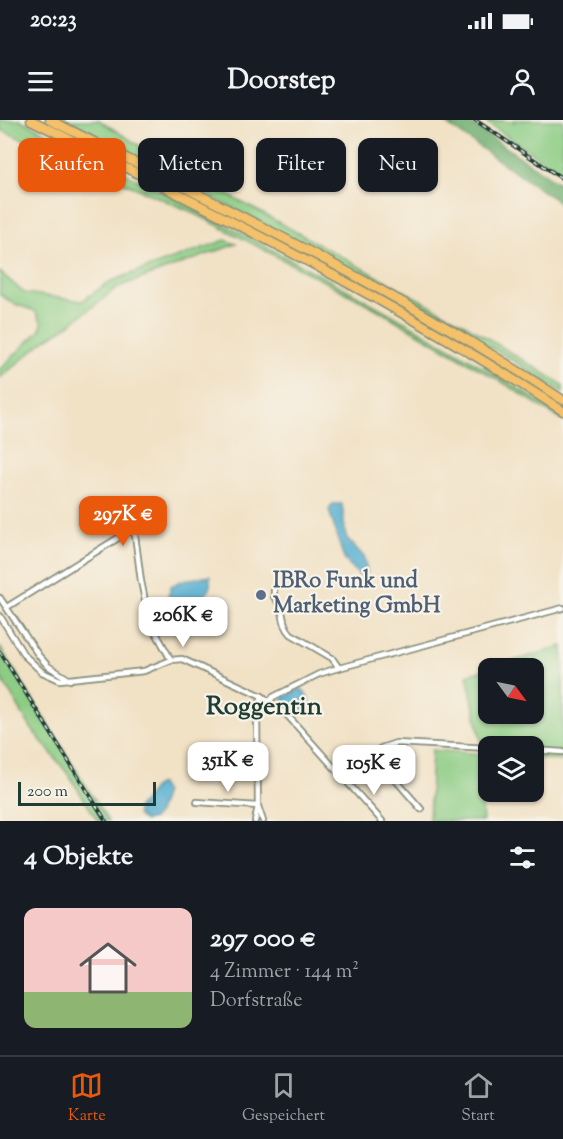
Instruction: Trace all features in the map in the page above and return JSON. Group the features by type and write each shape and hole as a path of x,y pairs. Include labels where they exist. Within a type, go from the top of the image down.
{"highway":[{"path":"31,120 221,216 383,303 460,346 563,411"},
{"path":"50,120 207,199 387,294 464,338 563,400"}],"street":[{"path":"7,607 131,530 135,535 149,620 171,660"},
{"path":"274,590 273,594 280,604 286,629 332,658 339,668"},
{"path":"0,598 39,656 48,666 70,680"},
{"path":"270,701 273,697 309,678 339,668 563,608"},
{"path":"0,616 24,655 35,666 60,680 144,671 176,659 188,660 262,696 287,715 382,821"},
{"path":"255,821 258,806 257,710 262,696"},
{"path":"344,779 381,748 396,743 478,747"},
{"path":"544,751 563,752"},
{"path":"373,754 421,809"},
{"path":"397,782 404,782"},
{"path":"197,802 258,806"},
{"path":"258,806 263,821"}],"green space":[{"path":"0,120 21,120 56,138 20,138 1,130"},
{"path":"61,120 99,120 138,145 138,160 126,153 126,138 96,138"},
{"path":"441,120 465,120 563,186 563,205"},
{"path":"483,120 515,122 514,120 563,120 563,174"},
{"path":"126,173 138,179 138,189 126,184"},
{"path":"145,192 163,192 364,299 563,416 563,421 507,385 373,307 192,212"},
{"path":"201,192 223,192 468,326 563,385 563,393 511,359 394,291"},
{"path":"225,240 236,244 118,287 69,325 44,341 0,378 0,369 40,330 42,323 35,311 15,304 0,295 0,272 24,293 82,301 109,282"},
{"path":"563,646 563,760 544,759 544,736 480,736 467,675 478,672 478,724 544,724 544,658 523,658"},
{"path":"0,647 108,821 98,821 68,774 31,728 0,676"},
{"path":"432,750 478,754 478,802 481,802 483,821 429,821"}],"water":[{"path":"333,504 342,504 346,537 365,558 367,573 360,576 344,559 329,510"},
{"path":"210,576 210,586 206,595 176,607 167,601 171,586 183,580"},
{"path":"300,689 303,690 310,705 295,712 283,701 283,697"},
{"path":"160,784 165,792 158,813 153,819 144,821 137,815 137,809 155,786"}],"railway":[{"path":"475,120 563,179"},
{"path":"0,652 106,821"}],"place":[{"name":"IBRo Funk und Marketing GmbH","path":"261,595"}],"district":[{"name":"Roggentin","path":"264,707"}]}
